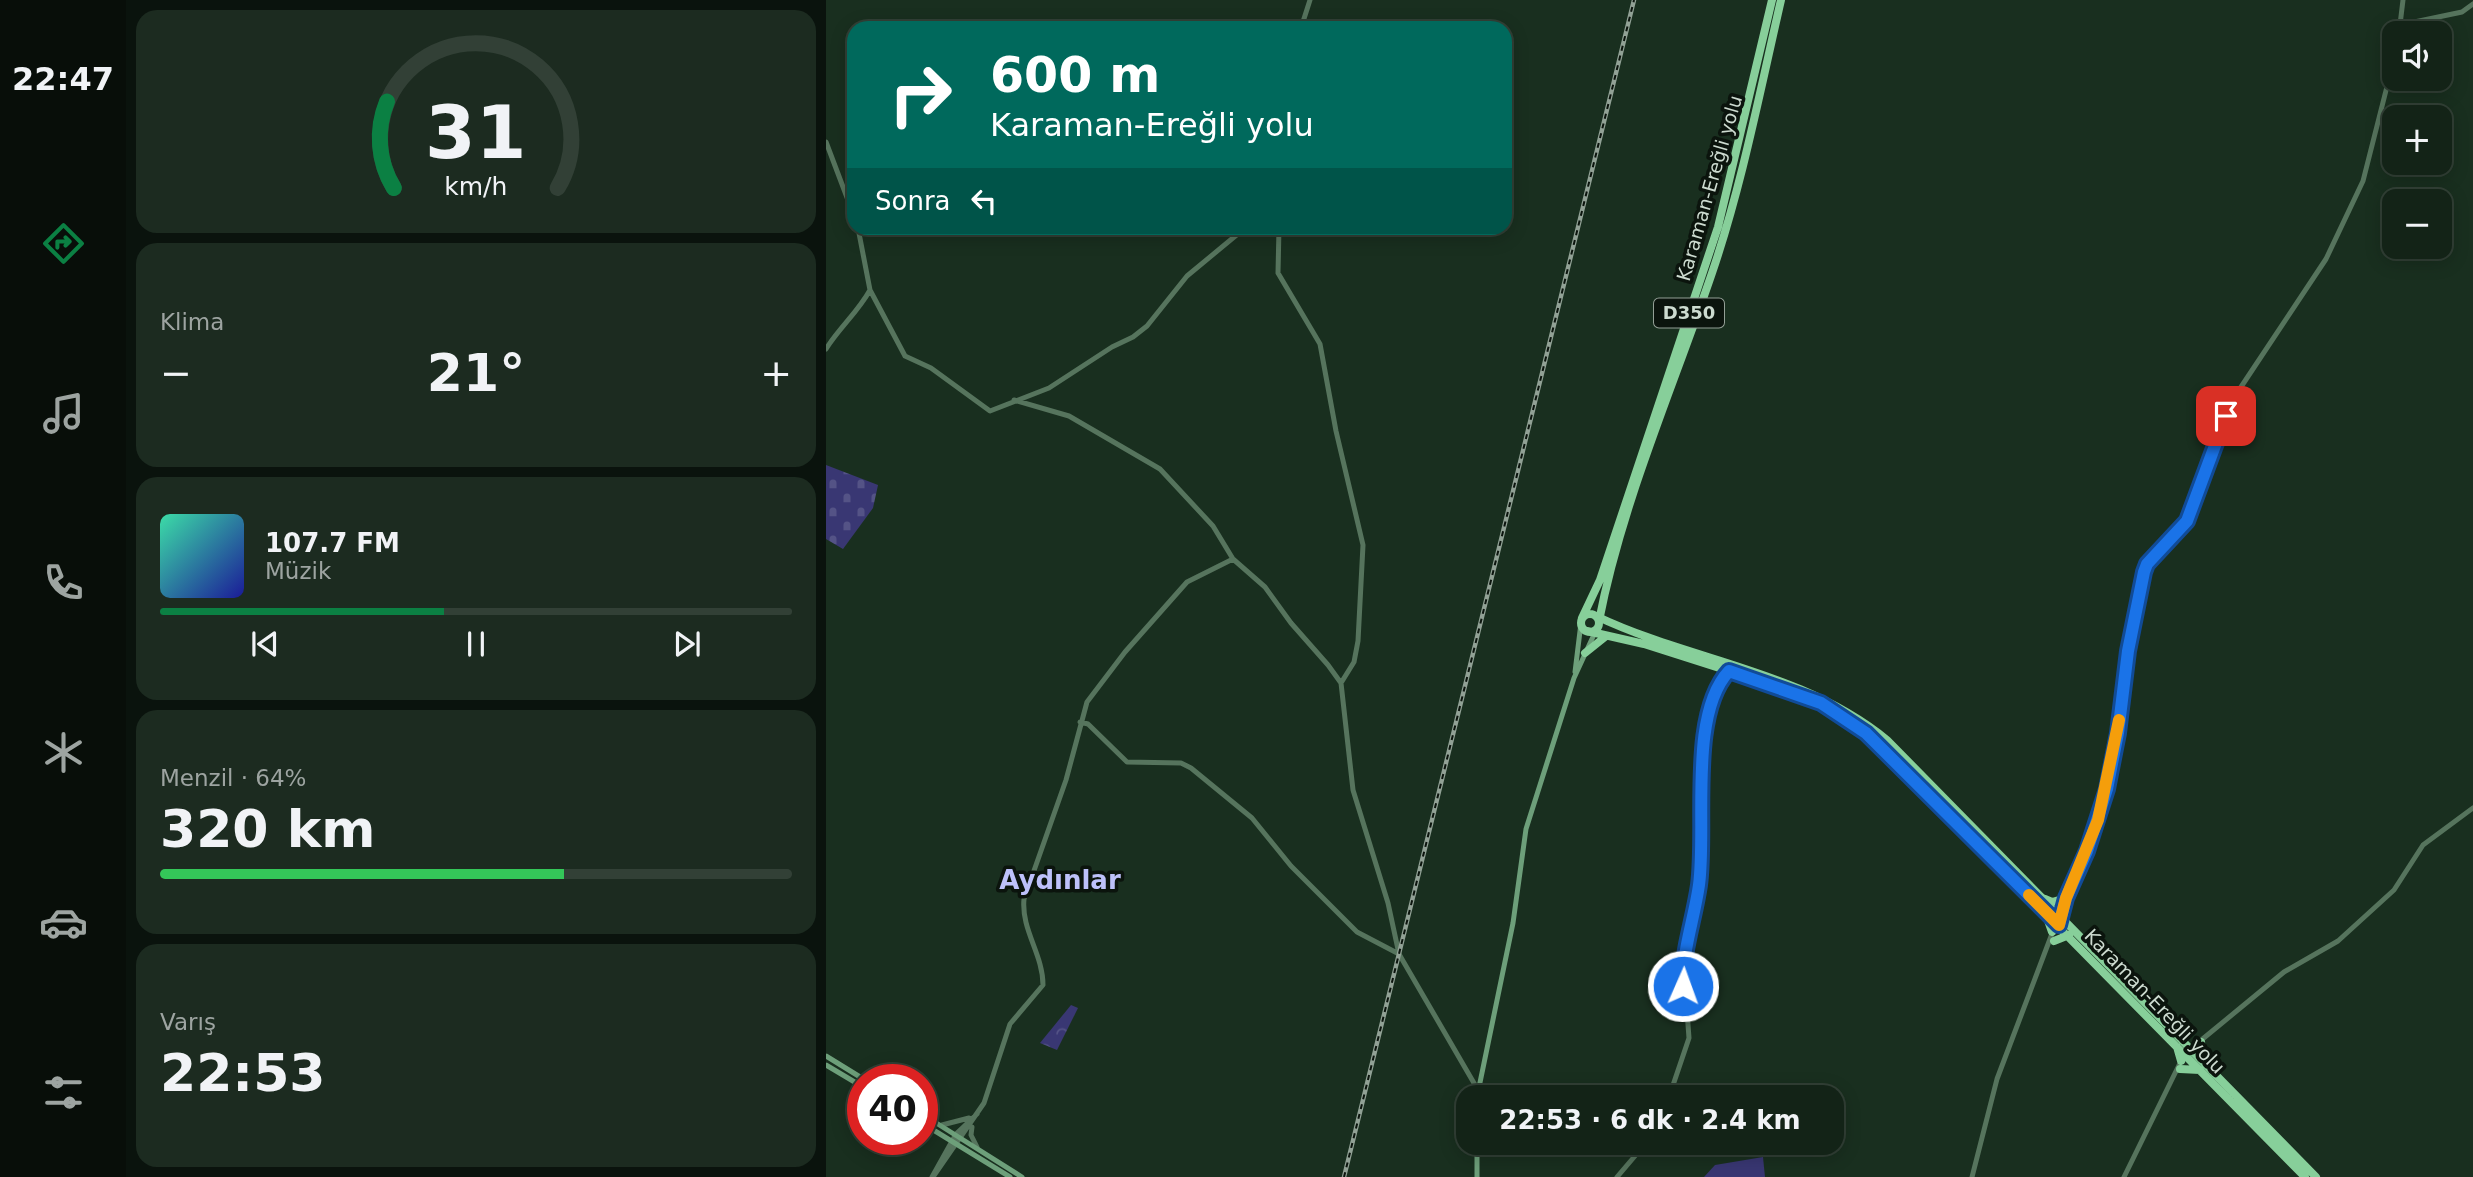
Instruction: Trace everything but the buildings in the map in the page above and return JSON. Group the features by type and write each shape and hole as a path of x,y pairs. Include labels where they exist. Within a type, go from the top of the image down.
{"highway":[{"name":"Karaman-Ereğli yolu","path":"1581,621 1600,580 1718,227 1772,0"},
{"name":"Karaman-Ereğli yolu","path":"1595,625 1640,477 1720,250 1781,0"},
{"path":"1605,590 1607,611 1631,632"},
{"name":"Karaman-Ereğli yolu","path":"1581,621 1588,614 1595,625 1614,637 1792,691 1844,716 1887,753 2043,909 2060,918"},
{"path":"1581,621 1595,625"},
{"name":"Karaman-Ereğli yolu","path":"1595,625 1631,632 1793,684 1860,718 1887,740 2041,897 2070,932 2316,1177"},
{"path":"1585,653 1598,640 1614,637"},
{"path":"2041,897 2052,902 2066,898"},
{"path":"2043,909 2052,940 2070,932 2060,918"},
{"path":"2180,1043 2202,1066"},
{"path":"2190,1054 2202,1066"},
{"name":"Karaman-Ereğli yolu","path":"2202,1066 2305,1177"}],"main road":[{"path":"1574,678 1581,621"},
{"path":"1479,1085 1515,912 1526,829 1574,678 1595,625"},
{"path":"826,1056 847,1069"},
{"path":"826,1065 847,1077"},
{"path":"938,1123 1022,1177"},
{"path":"938,1132 1010,1177"},
{"path":"1477,1155 1477,1177"}],"street":[{"path":"1303,21 1310,0"},
{"path":"2400,21 2403,0"},
{"path":"2419,21 2462,12 2473,4"},
{"path":"1972,1177 1997,1079 2066,898 2087,851 2107,789 2118,733 2128,651 2147,564 2187,521 2226,416 2239,390 2326,259 2363,181 2386,91"},
{"path":"826,142 847,198"},
{"path":"859,235 870,290 905,356 931,368 990,411 1049,388 1077,373 1112,347 1133,337 1147,326 1187,276 1237,235"},
{"path":"1279,235 1278,273 1320,344 1336,431 1363,545 1358,641 1354,662 1341,683"},
{"path":"826,349 860,307 870,290"},
{"path":"1014,400 1069,416 1153,464 1213,526 1233,559 1265,587 1341,683 1353,790 1388,903 1399,954 1475,1085"},
{"path":"932,1177 958,1144 959,1136 977,1114 991,1088 1010,1024 1043,985 1040,962 1023,916 1024,899 1066,780 1087,702 1125,652 1186,582 1233,559"},
{"path":"1673,1085 1689,1038 1683,957 1699,882 1708,710 1719,682 1729,671"},
{"path":"1080,722 1088,724 1127,762 1181,763 1191,768 1252,818 1291,866 1357,932 1399,954"},
{"path":"2124,1177 2190,1054 2284,972 2338,941 2394,890 2423,845 2473,808"},
{"path":"942,1125 971,1120"},
{"path":"971,1120 971,1132 977,1147"},
{"path":"932,1177 944,1148 942,1134"},
{"path":"939,1161 958,1144"},
{"path":"1618,1177 1636,1155"}],"green space":[{"path":"826,465 878,485 873,508 843,549 826,539"},
{"path":"1071,1005 1078,1008 1057,1050 1040,1043"},
{"path":"1763,1157 1765,1177 1704,1177 1715,1165"}],"railway":[{"path":"1344,1177 1634,0"}],"slow traffic":[{"path":"2029,895 2059,925 2066,898 2098,820 2107,789 2119,720"}],"district":[{"name":"Aydınlar","path":"1060,880"}],"route":[{"path":"1683,986 1683,957 1699,882 1708,710 1719,682 1729,671 1792,691 1844,716 1887,753 2059,925 2066,898 2087,851 2107,789 2118,733 2135,609 2144,572 2147,564 2187,521 2226,416"}]}
